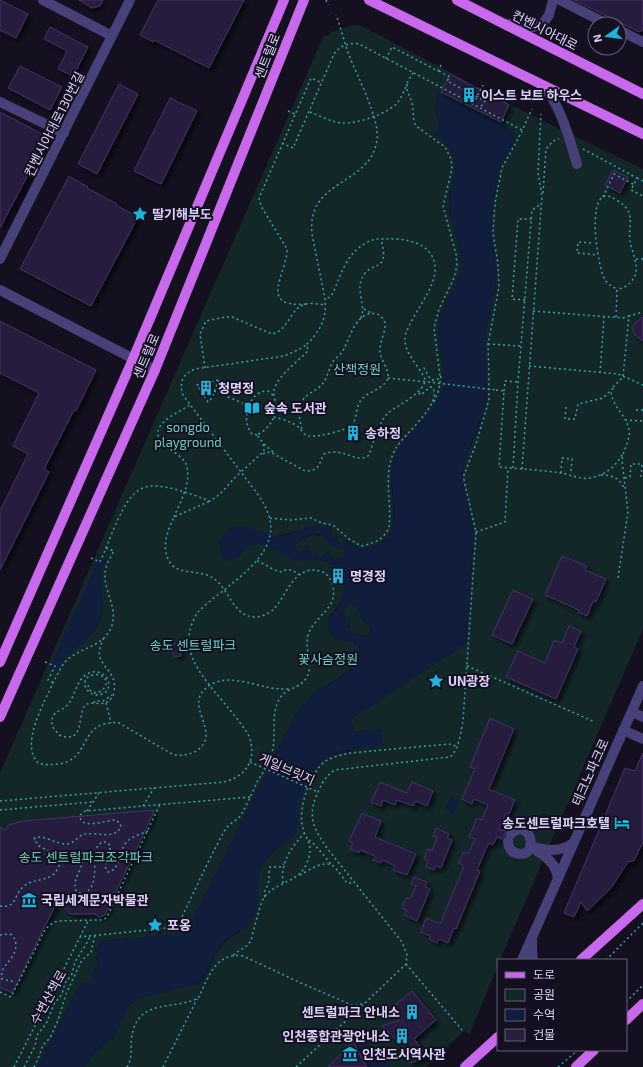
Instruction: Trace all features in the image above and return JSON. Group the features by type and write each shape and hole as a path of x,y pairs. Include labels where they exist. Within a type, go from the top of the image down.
{"main road":[{"name":"센트럴로","path":"0,662 133,359 284,0"},
{"name":"센트럴로","path":"0,717 155,370 304,0"},
{"path":"369,0 643,134"},
{"name":"컨벤시아대로","path":"456,0 643,94"},
{"path":"582,959 643,904"},
{"path":"627,1019 643,1004"},
{"path":"465,1067 497,1038"},
{"path":"576,1067 593,1051"}],"street":[{"path":"43,0 112,36"},
{"name":"컨벤시아대로130번길","path":"0,259 130,0"},
{"path":"545,22 553,0"},
{"path":"560,0 591,16"},
{"path":"570,0 577,9"},
{"path":"493,19 521,27 538,27 559,9 570,7 577,9"},
{"path":"627,34 643,42"},
{"path":"540,83 550,93 553,99 577,164"},
{"path":"0,102 64,133"},
{"path":"0,290 155,370"},
{"name":"테크노파크로","path":"522,959 643,686"},
{"path":"632,712 643,717"},
{"path":"623,730 643,739"},
{"path":"517,830 525,831 531,837 531,846 526,852 516,853 510,849 509,838 517,830"},
{"path":"531,846 540,849 555,850 568,847 574,842"},
{"path":"531,846 551,861 556,869 558,879"},
{"name":"테크노파크로","path":"533,935 532,950 534,959"}],"path":[{"path":"326,0 328,5"},
{"path":"0,801 230,780 245,771 250,762 252,748 248,734 210,686 192,659 189,646 189,632 193,619 198,612 261,557 270,534 270,517 259,497 183,395 181,387 185,374 191,371 284,356 300,349 314,337 323,322 326,305 311,228 314,212 322,197 359,171 367,163 378,138 374,116 346,45 336,15"},
{"path":"282,143 293,148 336,51 346,45 353,44 359,44 522,130"},
{"path":"386,59 392,47 450,77 447,81 485,101 480,108"},
{"path":"438,71 442,63"},
{"path":"309,112 342,123 355,122 385,112 396,104 413,73"},
{"path":"322,83 311,78 259,198 261,206 287,249 278,287 280,297 285,303 289,304 326,305"},
{"path":"407,84 407,93 412,104 417,128 445,147 452,163 451,175 443,206 456,254 457,265 454,278 439,309 434,328 440,376 436,380 430,379 424,368 420,370"},
{"path":"473,104 483,85"},
{"path":"296,1067 406,964 407,955 402,942 327,848 315,828 312,808 324,780 335,770 450,757 456,746 463,721 476,532 464,475 476,444 489,400 490,379 488,344 499,287 494,233 495,203 502,168 532,109"},
{"path":"288,111 295,114"},
{"path":"522,469 542,204 538,173 542,114"},
{"path":"603,197 612,197 625,206 629,212 631,220 630,239 636,259 637,269 635,277 627,286 620,289 611,286 606,280 600,267 596,215 599,202 614,174 634,184"},
{"path":"637,178 643,181"},
{"path":"631,190 643,196"},
{"path":"513,468 518,382 531,219 532,210 542,204"},
{"path":"525,300 512,299 518,219 531,219"},
{"path":"174,517 220,494 241,472 262,454 268,452 305,471 316,469 320,464 323,455 329,452 339,451 360,459 367,457 385,416 424,386 425,381 407,349 405,337 414,314 433,281 435,271 433,258 426,249 410,240 400,238 368,241 354,252 345,263 332,295 325,299"},
{"path":"302,430 299,419 301,402 324,383 333,362 343,351 351,331 361,318 364,310 360,284 366,272 384,260 381,239"},
{"path":"591,243 578,242 577,253 598,254"},
{"path":"636,259 643,259"},
{"path":"616,317 617,289"},
{"path":"204,368 200,334 206,321 232,317 269,334 275,334 284,328 298,308 306,304"},
{"path":"274,417 294,424 306,435 311,436 348,428 355,421 357,406 360,401 384,385 388,378 388,370 382,360 380,350 385,324 378,314 367,312 363,306"},
{"path":"533,311 623,318 643,312"},
{"path":"361,318 374,314"},
{"path":"600,373 604,316"},
{"path":"566,407 565,419 575,419 576,406 578,404 603,398 623,377 629,316"},
{"path":"488,344 521,346"},
{"path":"256,434 265,430 274,417 276,408 274,397 276,386 285,373 306,353 308,349 306,345"},
{"path":"529,366 618,374 643,385"},
{"path":"270,517 291,520 311,518 322,523 333,525 349,539 361,546 379,541 387,533 389,527 388,473 392,455 401,440 438,395 441,376 439,367"},
{"path":"388,378 504,391"},
{"path":"218,381 210,401 208,401 197,385 218,381 239,387 244,386 251,393"},
{"path":"518,382 505,381 499,467 561,473 585,478 607,476 618,480 624,486 626,494"},
{"path":"418,392 420,395 430,387 433,388 434,393 430,406"},
{"path":"597,476 607,472 618,462 629,433 625,420 614,403 611,394 613,388"},
{"path":"214,391 245,404"},
{"path":"274,397 270,391 263,391 256,394 251,402 247,415 247,424 250,432 256,434 276,455"},
{"path":"80,937 177,927 226,829 230,823 239,817 271,755 277,702 285,692 301,684 308,676 310,665 307,645 308,634 334,598 332,583 327,574 315,570 300,575 291,584 272,610 260,616 250,616 240,611 216,580 211,576 178,569 170,562 166,554 166,538 184,493 188,472 186,464 179,455 162,443 159,433 166,420 190,405"},
{"path":"636,410 643,410"},
{"path":"294,424 297,424 299,419"},
{"path":"625,420 643,421"},
{"path":"261,439 264,446 262,454"},
{"path":"618,578 628,512 622,453"},
{"path":"561,473 562,458 572,459 571,471"},
{"path":"624,478 630,477 631,464 642,464 641,477"},
{"path":"476,532 505,522 508,468"},
{"path":"91,558 100,562 126,505 137,492 144,487 158,486 210,500"},
{"path":"88,685 92,692 102,691 106,684 101,676 94,675 88,677 85,681 88,692 97,696 105,693 109,685 108,679 100,672 88,673 83,676 69,704 56,712 54,716 52,724 54,730 59,734 64,736 75,734 80,727 80,714 83,706 89,703 94,703 95,701 106,701 114,692 115,684 113,677 102,663 100,656 101,646 112,624 114,615 105,573 114,551 106,548"},
{"path":"257,561 281,572 290,569 300,575"},
{"path":"108,633 96,644 78,652 68,660 59,671 39,712 33,733 31,744 32,753 38,763 49,765 69,762 81,750 94,729 99,725 111,722 119,723 172,754 188,754 200,748 206,738 199,701 203,691 210,686 220,681 230,680 273,688 290,689"},
{"path":"45,662 55,666 48,680 54,683"},
{"path":"467,666 595,722"},
{"path":"106,701 111,722"},
{"path":"298,876 304,869 310,851 308,839 302,826 301,818 305,796 315,774 323,763 330,758 340,755 449,744 456,746"},
{"name":"게일브릿지","path":"250,762 318,792"},
{"path":"143,806 154,788"},
{"path":"87,811 100,792"},
{"path":"62,858 39,846 35,842 34,838 41,837 63,844 68,844 83,834 111,834 120,830 121,825 116,820 90,824 82,822 80,820 80,815 87,811 250,796"},
{"path":"0,810 92,802"},
{"path":"0,992 11,997 45,930 53,922 103,920 107,917 160,804"},
{"path":"0,906 10,905 13,903 21,888 30,882 50,876 55,872 62,858 79,852 82,854 83,863 77,876 75,886 77,892 83,894 89,890 93,883 95,854 98,845 106,842 110,845 110,851 105,868 108,872 110,872 117,867 126,842 137,835 148,831"},
{"path":"283,884 282,876 284,864 289,852 305,832"},
{"path":"308,839 348,883 354,882"},
{"path":"232,956 248,945 251,940 265,897 264,891 268,883 270,867 280,867 284,864"},
{"path":"265,897 283,884 323,865 329,864 334,867"},
{"path":"14,1067 88,921"},
{"path":"607,959 643,924"},
{"path":"0,934 10,934 15,939 16,943 14,953 3,968 1,975 2,979 15,982"},
{"name":"수변산책로","path":"34,1067 43,1045 50,1038 58,1020 71,983 83,959 90,952 95,935"},
{"name":"수변산책로","path":"24,1067 35,1046 37,1035 46,1024 54,1004 62,994 65,983 72,974 75,963 90,936"},
{"path":"163,1067 216,963 221,959 232,956 242,956 348,1004 354,1006 365,1003"},
{"path":"406,964 462,1030"},
{"path":"627,1001 643,985"},
{"path":"127,1067 132,1054 131,1036 133,1028 141,1015 153,1008 185,1003 198,998"},
{"path":"558,1067 577,1051"}],"green space":[{"path":"354,25 362,26 529,114 643,169 643,629 500,959 497,959 497,968 469,1035 465,1030 426,1067 84,1067 95,1052 113,1038 128,1007 137,999 199,983 206,975 221,946 249,924 256,910 257,889 260,872 263,865 272,853 292,838 299,804 307,781 313,771 329,756 356,748 380,729 354,732 351,719 466,643 474,533 462,481 466,460 481,420 486,399 485,341 496,287 491,234 493,204 500,167 514,142 515,136 439,93 436,106 440,128 436,134 450,149 455,163 456,169 450,192 449,205 451,220 461,257 461,264 457,281 439,321 438,338 444,375 442,390 432,409 409,435 396,454 392,465 392,528 388,537 379,544 361,549 343,538 343,543 336,542 335,541 338,539 337,537 334,538 330,535 332,531 330,530 331,526 311,527 276,536 276,547 325,561 337,568 340,572 345,590 341,602 329,620 328,626 335,638 350,642 353,641 353,644 358,645 360,652 356,653 356,659 348,671 312,695 294,717 186,933 101,941 95,952 97,952 98,956 96,958 98,966 92,973 92,981 88,983 81,983 37,1067 0,1067 0,773 323,37 337,30"},
{"path":"313,535 322,536 333,546 343,549 346,552 344,556 342,558 334,559 329,553 326,553 323,556 317,556 318,553 314,555 313,553 310,553 307,549 308,546 306,545 306,550 297,552 295,545 298,541"},
{"path":"349,603 357,606 363,619 369,626 370,630 368,635 361,636 349,631 350,619 347,619 343,614 345,606"}],"water":[{"path":"436,93 439,93 513,131 515,138 513,146 500,169 496,183 492,212 492,231 496,270 496,287 485,339 486,397 481,418 465,461 462,481 474,533 466,643 351,719 354,732 380,729 384,746 340,752 329,756 312,772 305,786 300,803 298,829 290,839 268,856 262,868 259,881 257,907 253,919 245,928 229,938 220,946 201,981 196,984 137,999 128,1007 113,1038 95,1052 84,1067 37,1067 81,983 88,983 92,981 92,973 98,966 96,958 98,956 97,952 94,951 101,941 186,933 294,717 315,693 348,671 356,659 356,653 360,652 358,645 353,646 353,641 350,643 335,638 329,632 328,622 342,601 344,594 343,581 337,569 321,560 294,560 263,544 253,545 236,558 227,561 222,557 220,542 222,537 229,529 235,526 248,527 269,535 280,536 291,534 316,525 331,526 330,530 332,532 330,535 334,538 338,538 335,541 336,542 343,543 343,538 340,536 341,535 345,540 361,549 377,545 388,537 394,518 391,474 392,465 396,454 402,445 432,409 442,390 444,375 438,338 439,321 445,305 454,289 460,273 461,264 461,257 451,220 449,205 450,192 456,169 454,158 450,149 435,134 440,128","holes":["318,534 333,546 343,549 345,552 343,557 334,559 328,552 323,556 318,556 318,553 314,555 313,553 310,553 306,545 306,550 297,552 295,546 299,541 308,536","349,603 357,606 361,617 369,626 370,631 368,635 361,636 349,631 348,627 351,619 347,619 343,614 345,606"]},
{"path":"99,557 106,561 101,574 103,610 100,622 90,636 65,658 55,672 49,670"},
{"path":"450,798 459,801 454,813 445,809"},
{"path":"358,1038 368,1042 373,1055 389,1063 391,1067 367,1067 353,1041"}],"building":[{"path":"0,0 28,14 16,38 0,30"},
{"path":"79,0 103,0 100,6 92,8"},
{"path":"158,0 244,0 209,68 154,40 153,42 140,35"},
{"path":"574,0 643,0 643,30 639,32 627,26 627,16 606,16"},
{"path":"50,27 88,47 73,76 58,69 67,51 44,39"},
{"path":"20,66 62,87 50,110 8,88"},
{"name":"이스트 보트 하우스","path":"450,74 509,105 501,122 441,92"},
{"path":"119,84 138,94 97,174 78,164"},
{"path":"170,98 197,111 161,184 134,171"},
{"path":"0,112 48,137 0,228"},
{"path":"613,170 628,177 620,193 605,185"},
{"path":"69,176 138,217 91,306 20,269"},
{"path":"643,317 643,341 635,335 633,330 634,324"},
{"path":"0,321 96,370 76,411 74,410 44,469 49,472 0,570 0,511 28,454 13,446 39,393 0,373"},
{"name":"청명정","path":"208,384 211,387 210,392 205,393 202,389 203,385"},
{"name":"송하정","path":"352,429 357,431 357,436 353,438 348,436 348,431"},
{"path":"562,556 587,566 585,570 606,579 596,602 593,601 587,616 578,612 579,610 545,595"},
{"path":"513,590 533,599 512,644 492,635"},
{"path":"569,626 581,631 574,647 578,649 556,699 506,677 518,651 545,663 554,640 562,643"},
{"path":"179,644 181,656 174,657 172,645"},
{"path":"490,718 514,729 489,789 515,800 509,814 506,813 499,829 505,831 505,835 502,839 497,837 493,845 489,843 485,851 477,870 480,871 456,929 454,928 448,943 439,939 437,943 429,939 430,936 421,932 426,918 440,924 464,866 459,863 463,852 468,854 475,839 469,837 477,818 482,820 488,805 474,799 472,804 462,799 475,769 470,767"},
{"name":"송도센트럴파크호텔","path":"643,753 643,842 634,861 628,862 611,888 587,911 581,902 574,917 564,913 625,768 635,771"},
{"path":"380,782 407,793 412,782 433,791 427,806 416,801 413,806 397,800 395,805 383,800 381,806 371,802"},
{"name":"송도 센트럴파크조각파크","path":"154,810 105,915 99,917 95,914 71,914 58,900 12,993 0,987 0,827 5,830 9,825 23,821"},
{"path":"362,813 381,821 375,837 416,854 407,875 393,870 395,866 382,860 381,863 373,860 375,856 360,850 359,853 350,849 353,843 349,841"},
{"path":"436,828 449,834 447,838 452,840 441,868 436,866 434,870 426,867 428,861 424,859 428,849 432,851 437,837 433,836"},
{"path":"414,877 427,882 425,886 430,889 417,921 404,915 407,910 402,908 406,898 410,899 416,886 411,884"},
{"path":"412,991 436,1020 414,1039 428,1057 410,1063 404,1047 382,1026 400,1020 390,1009"},
{"name":"인천도시역사관","path":"353,1041 367,1067 328,1067"}],"place":[{"name":"이스트 보트 하우스","path":"469,95"},
{"name":"딸기해부도","path":"140,214"},
{"name":"청명정","path":"206,388"},
{"name":"숲속 도서관","path":"252,408"},
{"name":"송하정","path":"353,433"},
{"name":"명경정","path":"338,576"},
{"name":"UN광장","path":"436,681"},
{"name":"송도센트럴파크호텔","path":"622,823"},
{"name":"국립세계문자박물관","path":"29,900"},
{"name":"포옹","path":"155,925"},
{"name":"센트럴파크 안내소","path":"412,1012"},
{"name":"인천종합관광안내소","path":"402,1036"},
{"name":"인천도시역사관","path":"350,1054"}],"park label":[{"name":"산책정원","path":"357,369"},
{"name":"songdo playground","path":"188,434"},
{"name":"송도 센트럴파크","path":"193,645"},
{"name":"꽃사슴정원","path":"328,659"}]}
